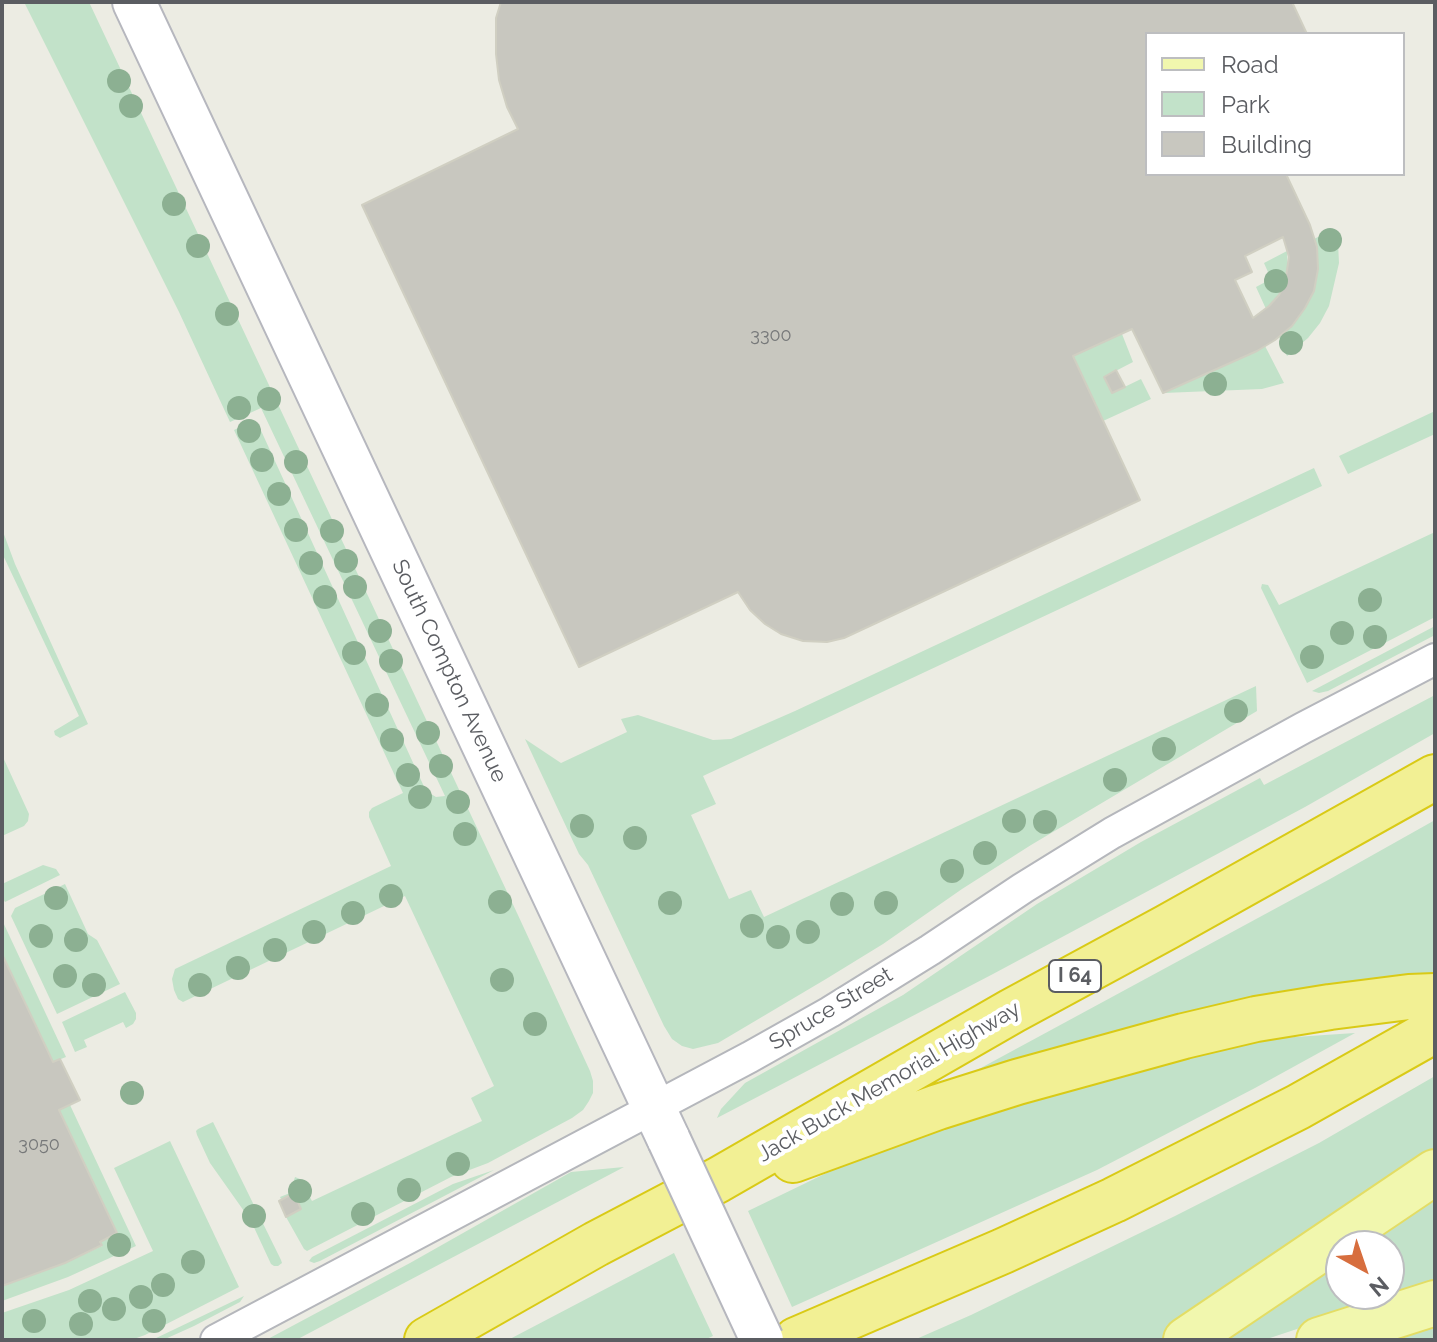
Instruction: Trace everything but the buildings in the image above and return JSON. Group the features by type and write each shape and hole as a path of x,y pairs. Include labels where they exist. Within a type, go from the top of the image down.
{"highway":[{"name":"Jack Buck Memorial Highway","path":"427,1340 1435,777"},
{"path":"718,1180 769,1169 938,1107 1017,1082 1184,1036 1256,1019 1330,1007 1435,996"},
{"path":"796,1340 1086,1213 1298,1107 1435,1030"}],"main road":[{"name":"South Compton Avenue","path":"134,2 762,1340"},
{"path":"1186,1340 1435,1172"},
{"path":"1319,1340 1435,1303"}],"street":[{"name":"Spruce Street","path":"216,1340 309,1292 661,1124 750,1057 830,1012 1112,833 1435,659"}],"green space":[{"path":"24,2 89,2 593,1081 589,1101 572,1118 488,1163 451,1177 307,1251 286,1217 301,1209 294,1194 280,1197 290,1193 295,1177 300,1179 312,1201 482,1121 471,1098 494,1086 405,896 183,1002 174,990 172,979 175,969 391,866 369,812 403,793 234,430 253,421 258,424 426,791 436,797 445,796 261,408 230,422 179,312"},
{"path":"1334,229 1339,263 1329,306 1308,338 1287,356 1279,337 1292,326 1314,291 1318,269 1314,239"},
{"path":"1287,251 1285,283 1266,309 1256,287 1271,279 1264,263"},
{"path":"1122,334 1133,362 1104,377 1112,393 1141,379 1151,399 1103,421 1073,356"},
{"path":"1265,346 1284,383 1262,389 1163,393"},
{"path":"1435,411 1435,434 1348,474 1339,456"},
{"path":"1314,468 1322,486 703,776 716,804 691,815 729,899 751,890 764,917 1256,686 1257,711 1031,845 826,979 718,1043 693,1049 672,1039 525,739 561,763 627,732 621,719 638,715 713,740 731,739"},
{"path":"2,529 88,724 60,738 54,731 79,716 2,553"},
{"path":"1435,532 1435,617 1307,683 1261,588 1262,584 1268,585 1279,605"},
{"path":"1435,626 1435,635 1328,691 1312,691"},
{"path":"1435,695 1435,733 1305,807 717,1118 721,1109 745,1083 903,995 1037,904 1141,842 1260,778 1264,785"},
{"path":"2,755 29,814 24,826 2,836"},
{"path":"1435,820 1435,978 942,1089 1330,879"},
{"path":"43,865 56,869 60,875 5,902 2,884"},
{"path":"65,884 88,934 97,940 120,984 57,1014 11,916 15,908"},
{"path":"2,920 66,1057 53,1062 2,954"},
{"path":"125,992 136,1013 133,1024 126,1028 123,1022 84,1040 87,1047 75,1052 62,1022"},
{"path":"1355,1033 1097,1170 792,1307 748,1211 905,1135 1143,1061 1280,1038"},
{"path":"1435,1076 1435,1156 1159,1340 914,1340 1175,1216 1319,1143"},
{"path":"70,1105 136,1246 68,1277 2,1301 2,1286 102,1246 100,1242 117,1233 59,1110"},
{"path":"213,1122 281,1260 278,1266 271,1264 251,1221 210,1163 197,1135 198,1129"},
{"path":"170,1141 239,1287 131,1340 2,1340 2,1313 69,1290 153,1251 114,1168"},
{"path":"624,1167 296,1340 266,1340 571,1172"},
{"path":"494,1170 320,1261 309,1261 453,1184"},
{"path":"1435,1190 1435,1283 1405,1293 1405,1230 1376,1230"},
{"path":"674,1253 713,1336 704,1340 508,1340"},
{"path":"1325,1265 1325,1310 1354,1310 1264,1340 1213,1340"},
{"path":"244,1296 240,1302 194,1326 163,1340 152,1340"},
{"path":"1435,1322 1435,1340 1381,1340"}]}
